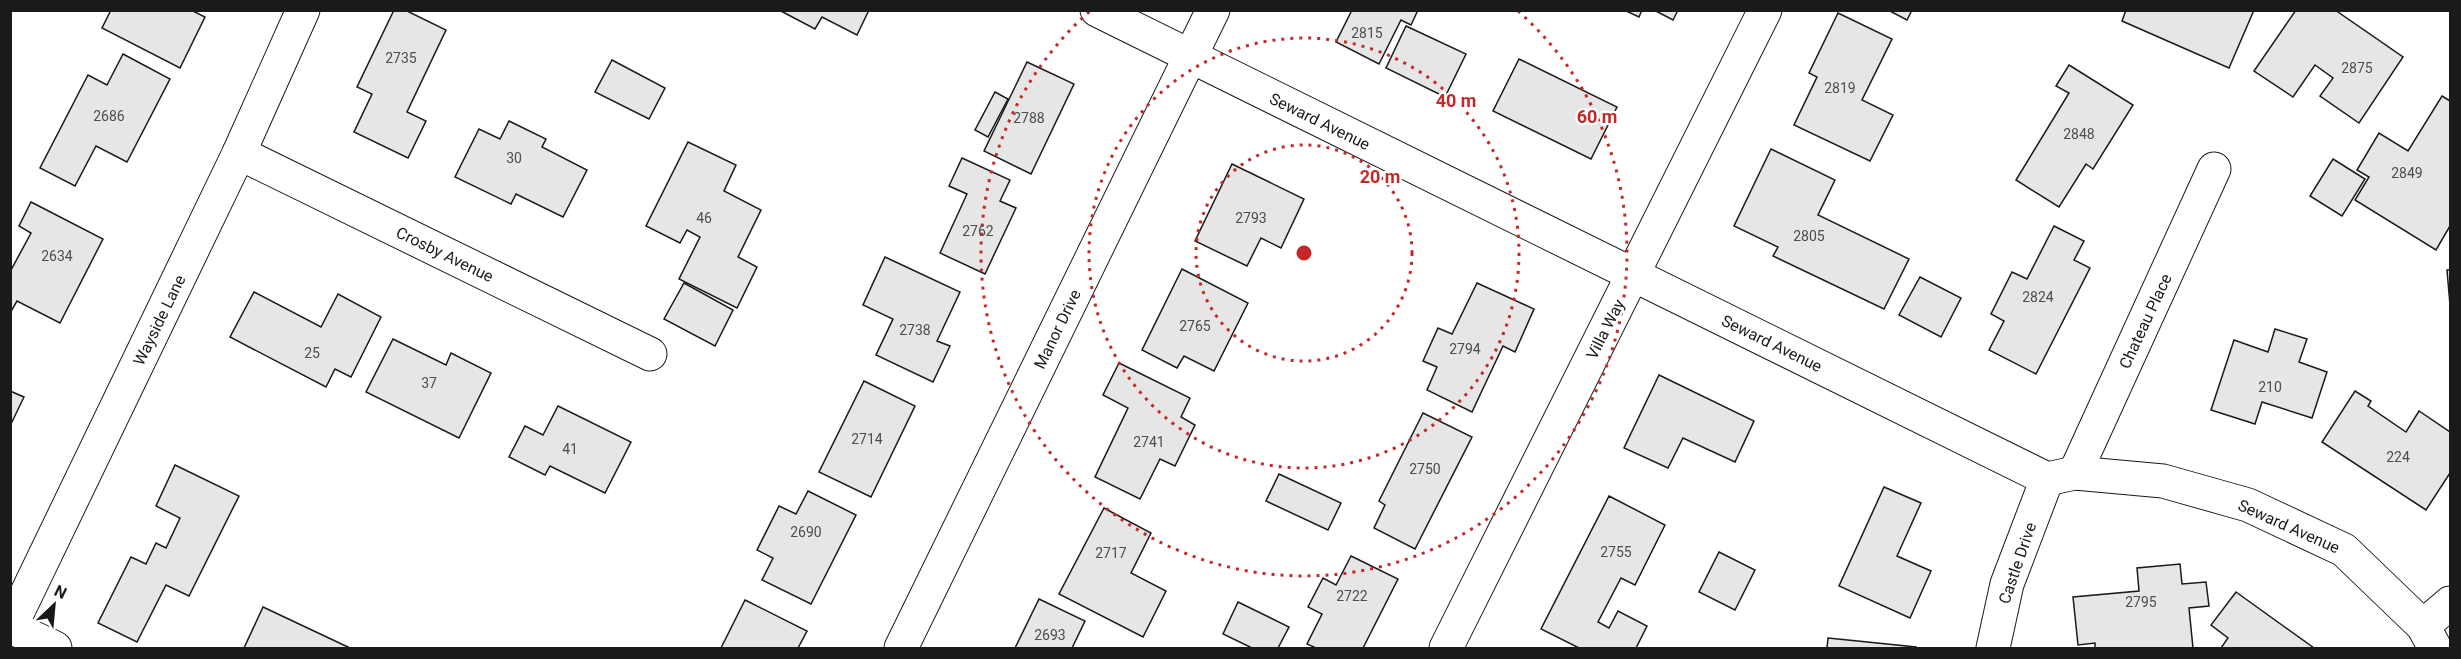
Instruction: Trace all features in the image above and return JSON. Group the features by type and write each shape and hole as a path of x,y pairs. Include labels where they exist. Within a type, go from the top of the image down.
{"street":[{"name":"Wayside Lane","path":"11,628 239,153 303,10"},
{"name":"Seward Avenue","path":"1097,10 1633,274 2061,476 2163,481 2248,505 2344,550 2429,637"},
{"name":"Manor Drive","path":"901,648 1213,10"},
{"name":"Villa Way","path":"1446,648 1765,10"},
{"name":"Crosby Avenue","path":"239,153 650,354"},
{"name":"Chateau Place","path":"2061,476 2214,169"},
{"name":"Castle Drive","path":"1994,648 2007,584 2061,476"},
{"path":"2429,637 2451,603"},
{"path":"11,628 55,648"}],"building":[{"path":"111,10 191,10 205,17 180,68 102,28"},
{"path":"394,10 405,10 446,30 407,112 426,121 408,158 354,132 372,94 357,87"},
{"path":"779,10 869,10 857,35 822,17 815,29"},
{"path":"1352,10 1418,10 1411,25 1401,20 1379,64 1336,42"},
{"path":"1624,10 1642,10 1639,17"},
{"path":"1654,10 1678,10 1673,20"},
{"path":"1888,10 1912,10 1907,20"},
{"path":"2126,10 2254,10 2229,68 2122,21"},
{"path":"2296,10 2335,10 2403,57 2359,123 2320,96 2333,78 2315,65 2293,97 2254,71"},
{"path":"1838,13 1892,39 1862,100 1893,115 1870,161 1794,125 1817,77 1809,73"},
{"path":"1406,26 1466,54 1445,97 1386,68"},
{"path":"123,54 170,79 127,162 96,146 75,186 40,168 88,75 107,85"},
{"path":"1519,59 1617,107 1591,159 1493,111"},
{"path":"612,60 665,88 649,119 595,92"},
{"path":"1027,62 1074,84 1031,174 984,151"},
{"path":"2069,65 2133,105 2093,169 2086,164 2059,207 2016,180 2069,93 2056,86"},
{"path":"995,92 1008,99 988,137 975,130"},
{"path":"2442,96 2450,101 2450,226 2436,250 2355,200 2369,177 2357,170 2379,133 2408,151"},
{"path":"509,121 546,139 542,147 587,170 563,217 516,194 511,204 455,177 479,129 500,139"},
{"path":"688,142 736,165 724,191 761,210 738,257 757,267 737,308 679,279 700,237 687,230 680,243 646,226"},
{"path":"1771,149 1835,180 1818,215 1909,259 1884,309 1773,256 1778,247 1734,226"},
{"path":"962,158 1010,180 1000,201 1016,208 985,274 940,253 967,194 949,186"},
{"path":"2333,159 2365,179 2342,216 2310,196"},
{"path":"1232,164 1304,199 1281,248 1261,238 1247,266 1195,241"},
{"path":"31,202 103,239 60,323 17,301 10,313 10,272 31,233 19,226"},
{"path":"2054,226 2084,241 2074,260 2090,268 2036,374 1989,350 2004,321 1991,314 2012,272 2027,279"},
{"path":"885,257 960,292 937,341 950,346 933,382 876,355 893,319 863,305"},
{"path":"1182,269 1248,303 1214,371 1184,356 1177,368 1142,350"},
{"path":"2447,270 2450,270 2450,305"},
{"path":"1920,277 1961,298 1941,337 1899,315"},
{"path":"684,283 733,310 715,346 664,319"},
{"path":"1477,283 1534,309 1515,352 1503,346 1472,412 1427,390 1437,367 1423,361 1438,328 1452,334"},
{"path":"254,292 321,327 338,294 381,317 351,377 335,369 326,387 230,337"},
{"path":"2275,329 2307,339 2299,362 2327,372 2312,418 2262,402 2255,424 2211,410 2234,340 2268,352"},
{"path":"393,339 446,365 451,353 491,373 459,438 366,392"},
{"path":"1119,363 1190,398 1181,417 1195,425 1175,466 1160,459 1140,499 1095,477 1128,408 1103,395"},
{"path":"1659,375 1754,421 1735,462 1683,438 1668,468 1624,448"},
{"path":"864,381 915,406 871,497 819,472"},
{"path":"10,391 24,397 10,426"},
{"path":"2355,391 2371,401 2368,406 2406,432 2419,411 2450,432 2450,473 2426,510 2322,442"},
{"path":"558,406 631,442 605,493 550,466 545,475 509,457 525,426 543,435"},
{"path":"1423,413 1472,437 1415,549 1374,528 1385,505 1379,501"},
{"path":"175,465 239,496 189,596 166,585 137,642 98,623 131,557 146,564 156,543 166,548 180,518 156,506"},
{"path":"1279,474 1341,503 1328,530 1266,501"},
{"path":"1884,487 1921,503 1897,556 1931,571 1910,618 1839,586"},
{"path":"808,491 856,515 811,604 762,580 773,558 757,550 779,506 796,514"},
{"path":"1609,496 1665,525 1635,585 1621,578 1598,622 1609,628 1618,611 1647,626 1636,648 1579,648 1541,629"},
{"path":"1104,508 1151,533 1131,573 1166,591 1143,637 1059,594"},
{"path":"1719,552 1755,570 1735,610 1699,592"},
{"path":"1351,556 1398,579 1363,648 1316,648 1307,644 1322,614 1308,607 1323,578 1336,585"},
{"path":"2180,564 2182,584 2206,582 2209,606 2189,608 2193,648 2095,648 2095,643 2078,645 2073,597 2139,591 2137,568"},
{"path":"2236,592 2314,648 2221,648 2228,638 2211,625"},
{"path":"1039,599 1085,621 1072,648 1015,648"},
{"path":"745,600 807,631 798,648 721,648"},
{"path":"1238,602 1289,627 1278,648 1252,648 1223,634"},
{"path":"263,607 350,648 244,648"},
{"path":"1828,638 1916,647 1916,648 1827,648"}]}
